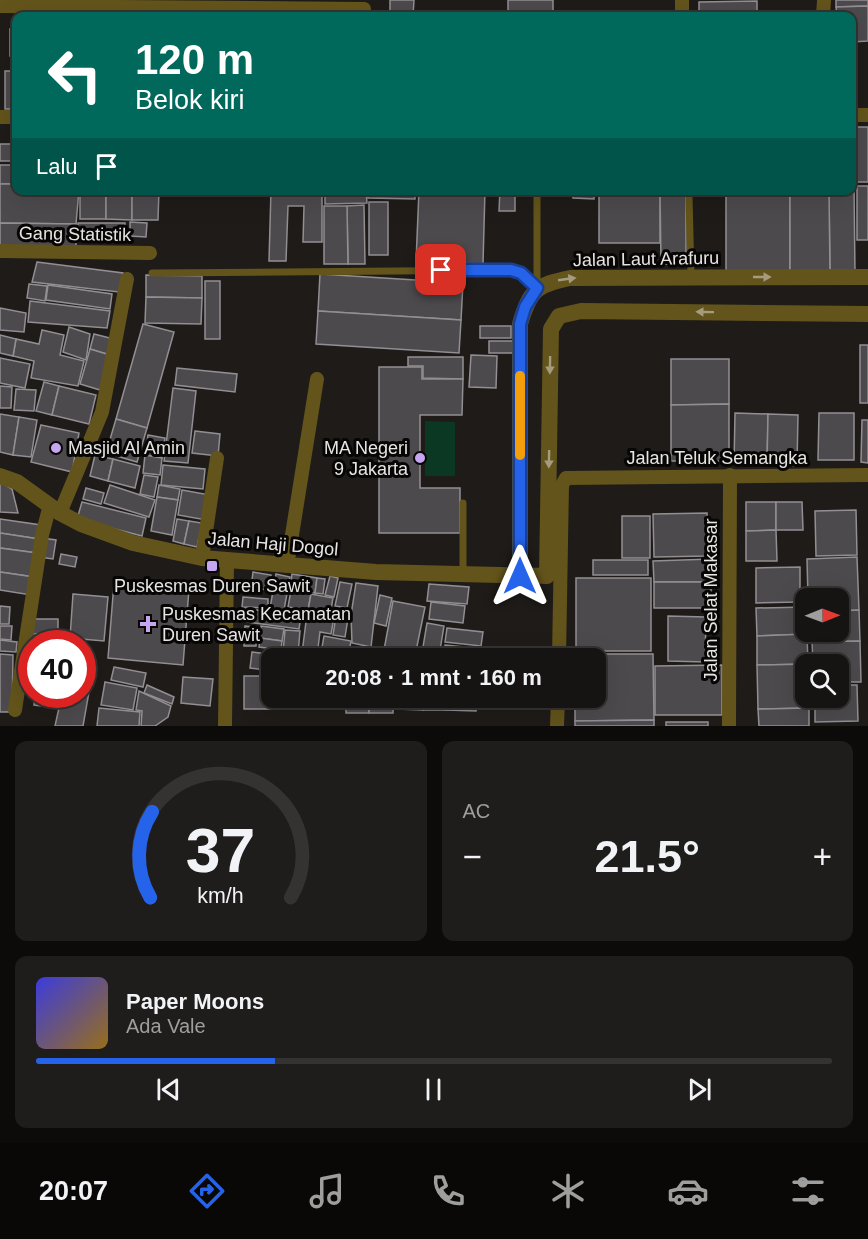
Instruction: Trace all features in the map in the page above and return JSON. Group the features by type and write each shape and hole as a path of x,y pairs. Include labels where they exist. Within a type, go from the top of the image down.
{"street":[{"path":"0,6 269,4 364,8"},
{"name":"Gang Statistik","path":"0,251 150,253"},
{"name":"Jalan Laut Arafuru","path":"537,288 550,282 570,278 868,277"},
{"path":"15,710 39,551 55,509 102,412 127,279"},
{"path":"520,576 520,324 525,307 537,288"},
{"path":"558,648 554,577 551,329 559,316 581,311 868,314"},
{"path":"287,566 317,380"},
{"path":"202,558 217,458"},
{"name":"Jalan Selat Makasar","path":"729,726 730,475"},
{"name":"Jalan Teluk Semangka","path":"554,577 562,485 566,478 868,475"},
{"name":"Jalan Haji Dogol","path":"0,476 16,482 81,524 133,543 202,558 376,572 554,577"},
{"path":"225,726 227,561"},
{"path":"557,726 558,708"}],"lane":[{"path":"537,195 537,288"},
{"path":"688,196 691,278"},
{"path":"152,273 511,270 521,273 537,288"},
{"path":"463,503 463,574"}],"green space":[{"path":"425,421 455,422 455,476 425,476"}],"building":[{"path":"390,0 414,0 413,12 390,12"},
{"path":"508,0 553,0 553,12 508,12"},
{"path":"836,0 868,0 868,6 836,7"},
{"path":"757,1 757,12 699,12 699,2"},
{"path":"868,6 868,41 856,42 856,12 837,12 836,7"},
{"path":"10,29 12,29 12,56 10,56"},
{"path":"5,71 12,71 12,109 5,109"},
{"path":"856,127 868,127 868,182 856,182"},
{"path":"0,144 12,144 12,161 0,161"},
{"path":"0,165 12,165 12,184 0,184"},
{"path":"0,184 12,184 12,195 79,195 76,224 0,223"},
{"path":"857,186 868,186 868,240 857,240"},
{"path":"80,195 106,195 106,219 80,219"},
{"path":"106,195 132,195 132,220 106,219"},
{"path":"132,195 159,195 158,220 132,220"},
{"path":"271,195 322,195 322,242 303,242 304,206 288,206 286,261 269,261"},
{"path":"325,195 366,195 367,203 325,204"},
{"path":"368,195 415,195 415,199 368,198"},
{"path":"419,195 485,195 483,264 416,262"},
{"path":"500,195 515,195 515,211 499,211"},
{"path":"573,195 594,195 594,199 573,198"},
{"path":"599,195 660,195 660,243 599,243"},
{"path":"660,195 686,195 686,264 661,264"},
{"path":"726,195 790,195 790,274 726,275"},
{"path":"790,195 829,195 830,274 790,274"},
{"path":"829,195 854,195 855,274 830,274"},
{"path":"369,202 388,202 388,255 369,255"},
{"path":"364,205 365,264 348,264 347,206"},
{"path":"324,206 347,206 348,264 324,264"},
{"path":"130,222 147,223 146,237 130,236"},
{"path":"0,223 76,224 76,246 0,246"},
{"path":"78,223 125,223 125,239 78,239"},
{"path":"37,262 123,273 119,292 32,282"},
{"path":"320,274 463,283 461,320 318,311"},
{"path":"146,275 202,276 202,298 146,297"},
{"path":"205,281 220,281 220,339 205,339"},
{"path":"29,284 47,286 45,301 27,298"},
{"path":"48,285 112,294 110,309 46,300"},
{"path":"146,297 202,298 201,324 145,323"},
{"path":"30,301 110,311 107,328 28,322"},
{"path":"0,308 26,313 24,332 0,330"},
{"path":"318,311 461,320 459,353 316,344"},
{"path":"143,324 174,332 147,428 116,419"},
{"path":"480,326 511,326 511,338 480,338"},
{"path":"69,327 90,334 86,360 63,352"},
{"path":"42,330 64,335 60,355 84,361 78,386 31,378 34,361 13,356 16,339 39,344"},
{"path":"94,334 114,339 110,355 90,349"},
{"path":"0,335 16,339 13,356 0,353"},
{"path":"489,341 513,341 513,353 489,353"},
{"path":"860,345 868,345 868,403 860,403"},
{"path":"90,349 110,355 100,390 80,384"},
{"path":"471,355 497,356 496,388 469,387"},
{"path":"408,357 463,357 463,379 423,378 423,366 408,366"},
{"path":"0,358 30,364 25,388 0,383"},
{"path":"671,359 729,359 729,404 671,405"},
{"path":"379,367 422,367 422,379 463,379 462,415 420,415 420,488 460,488 460,533 379,533"},
{"path":"177,368 237,374 235,392 175,385"},
{"path":"44,382 59,386 52,415 36,411"},
{"path":"0,386 12,387 11,408 0,408"},
{"path":"59,386 96,395 89,424 52,415"},
{"path":"173,388 196,391 188,463 164,461"},
{"path":"16,389 36,390 34,411 14,410"},
{"path":"729,404 729,461 671,461 671,405"},
{"path":"735,413 768,414 767,465 734,464"},
{"path":"819,413 854,413 854,460 818,460"},
{"path":"0,414 19,417 13,455 0,452"},
{"path":"768,414 798,415 797,466 767,465"},
{"path":"19,417 37,420 31,457 13,455"},
{"path":"116,419 147,428 137,462 106,453"},
{"path":"862,420 868,420 868,463 861,462"},
{"name":"Masjid Al Amin","path":"41,425 79,433 72,472 31,462"},
{"path":"195,431 220,434 218,456 192,453"},
{"path":"148,435 165,438 162,458 145,455"},
{"path":"95,455 113,459 108,481 90,476"},
{"path":"145,455 162,458 160,475 143,473"},
{"path":"113,459 140,466 135,488 108,481"},
{"path":"163,465 205,469 203,489 161,485"},
{"path":"144,475 158,477 154,497 140,494"},
{"path":"0,482 12,489 18,513 0,512"},
{"path":"110,485 155,500 149,517 104,503"},
{"path":"159,485 180,489 178,500 157,497"},
{"path":"86,488 104,493 101,504 83,499"},
{"path":"182,490 210,495 206,520 178,515"},
{"path":"157,497 178,500 172,535 151,531"},
{"path":"82,502 146,518 142,536 77,519"},
{"path":"746,502 776,502 776,530 746,531"},
{"path":"776,502 802,502 803,530 776,530"},
{"path":"856,510 857,555 816,556 815,511"},
{"path":"707,513 708,556 654,557 653,514"},
{"path":"622,516 650,516 650,558 622,558"},
{"path":"0,519 41,525 39,539 0,533"},
{"path":"177,519 189,521 184,544 173,541"},
{"path":"189,521 202,523 197,547 184,544"},
{"path":"776,530 777,561 746,561 746,531"},
{"path":"0,533 39,539 37,553 0,548"},
{"path":"42,538 56,540 53,559 39,557"},
{"path":"0,548 37,553 34,577 0,572"},
{"path":"61,554 77,557 75,567 59,564"},
{"path":"857,557 859,610 849,610 849,588 808,588 807,559"},
{"path":"711,559 711,582 654,582 653,561"},
{"path":"593,560 648,560 648,575 593,575"},
{"path":"800,567 800,588 795,588 795,602 756,603 756,568"},
{"path":"0,572 34,577 31,595 0,590"},
{"path":"253,572 271,575 269,590 251,588"},
{"path":"276,574 290,577 284,610 270,608"},
{"path":"292,574 317,578 315,593 290,589"},
{"path":"330,576 338,578 334,597 325,595"},
{"path":"317,578 325,579 323,594 315,593"},
{"path":"576,578 651,578 651,651 576,648"},
{"path":"340,582 352,584 347,608 335,606"},
{"path":"654,582 711,582 711,608 654,608"},
{"name":"Puskesmas Kecamatan Duren Sawit","path":"114,583 189,589 183,665 108,658"},
{"path":"356,583 378,586 371,647 352,643 351,615"},
{"path":"429,584 469,587 467,604 427,601"},
{"path":"291,590 311,594 308,610 288,607"},
{"path":"73,594 108,597 104,641 96,640 96,630 71,630"},
{"path":"311,594 333,598 330,615 308,610"},
{"path":"380,595 392,598 386,626 374,623"},
{"path":"243,597 268,599 268,608 242,607"},
{"path":"393,601 425,607 417,648 384,648"},
{"path":"431,602 465,606 463,623 429,619"},
{"path":"0,606 10,607 9,624 0,624"},
{"path":"795,607 795,634 757,636 756,608"},
{"path":"242,608 301,616 299,629 240,621"},
{"path":"337,610 349,612 345,637 333,635"},
{"path":"849,610 859,610 860,641 849,641"},
{"path":"307,614 334,618 331,634 320,632 318,648 303,648"},
{"path":"668,616 706,617 705,662 668,661"},
{"path":"33,619 58,619 58,630 33,630"},
{"path":"427,623 444,626 440,648 423,648"},
{"path":"0,626 12,626 11,640 0,639"},
{"path":"245,626 257,627 256,646 244,646"},
{"path":"261,626 284,629 282,641 260,638"},
{"path":"447,628 483,632 481,646 445,642"},
{"path":"285,630 300,631 299,648 283,648"},
{"path":"795,634 795,642 807,642 808,654 795,654 795,664 757,665 757,636"},
{"path":"324,636 351,641 350,648 322,648"},
{"path":"260,638 282,641 281,648 259,647"},
{"path":"0,640 17,642 16,652 0,651"},
{"path":"860,641 861,682 849,682 849,654 813,654 812,642"},
{"path":"445,645 473,648 445,648"},
{"path":"252,652 261,653 261,669 250,668"},
{"path":"0,654 13,655 12,712 0,712"},
{"path":"606,654 653,654 654,720 575,721 575,708 606,708"},
{"path":"795,664 795,708 809,708 758,709 757,665"},
{"path":"722,665 722,715 655,715 655,666"},
{"path":"114,667 146,673 143,687 111,680"},
{"path":"244,676 261,676 261,708 295,708 295,709 244,709"},
{"path":"183,677 213,679 210,706 181,703"},
{"path":"105,682 137,688 133,710 101,705"},
{"path":"147,685 174,697 172,704 144,693"},
{"path":"849,685 857,685 858,721 815,722 815,708 849,708"},
{"path":"139,691 171,706 168,717 155,726 141,726 142,711 136,710"},
{"path":"59,708 86,708 83,726 55,726"},
{"path":"99,708 140,712 139,726 97,726"},
{"path":"346,708 369,708 369,713 346,713"},
{"path":"369,708 393,708 393,713 369,713"},
{"path":"423,708 423,710 396,709"},
{"path":"423,708 446,708 446,710 423,710"},
{"path":"446,708 476,708 476,711 446,710"},
{"path":"809,708 809,726 759,726 758,709"},
{"path":"654,720 654,726 575,726 575,721"},
{"path":"666,722 708,722 708,726 666,726"}],"slow traffic":[{"path":"520,376 520,455"}],"place":[{"name":"Masjid Al Amin","path":"56,448"},
{"name":"MA Negeri 9 Jakarta","path":"420,458"},
{"name":"Puskesmas Duren Sawit","path":"212,566"},
{"name":"Puskesmas Kecamatan Duren Sawit","path":"148,624"}],"route":[{"path":"441,270 511,270 521,273 537,288 525,307 520,324 520,576"}]}
